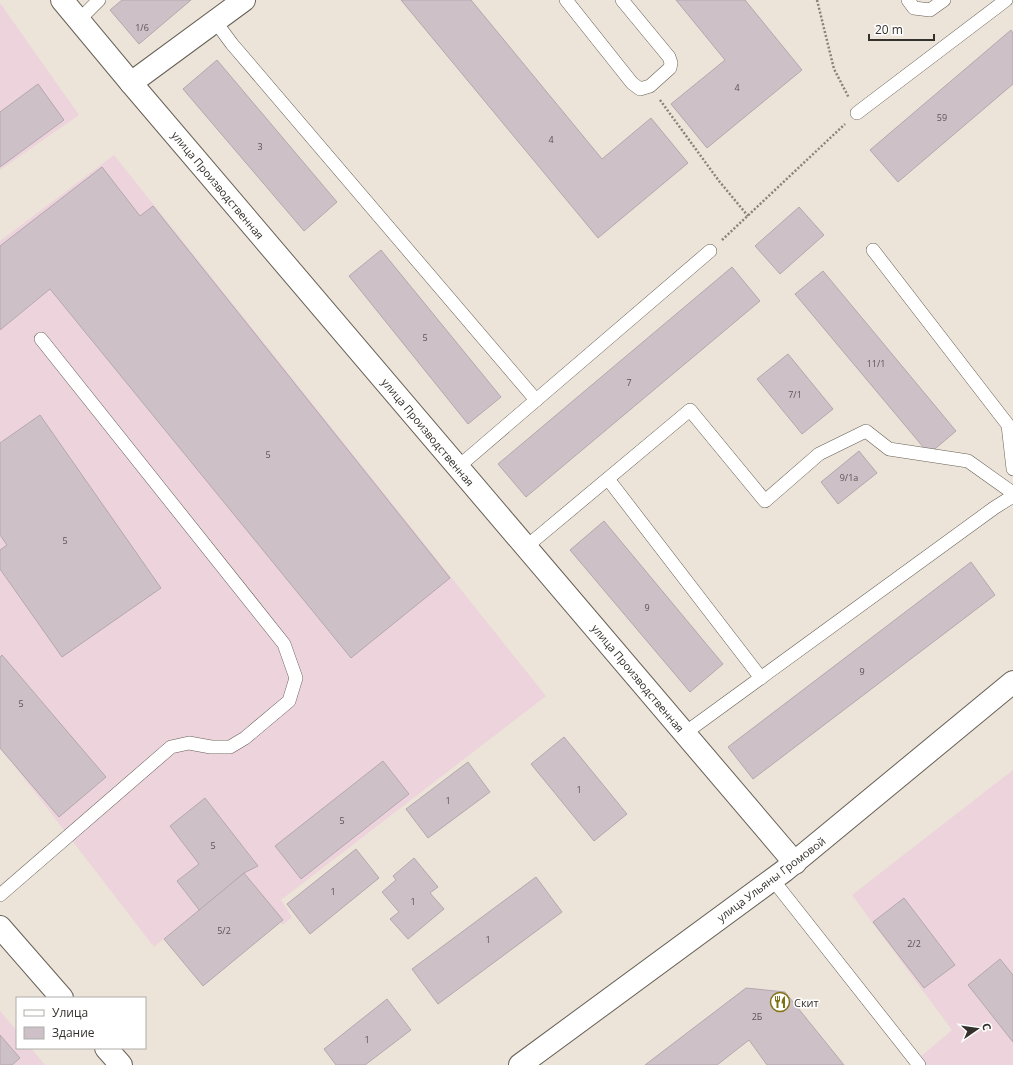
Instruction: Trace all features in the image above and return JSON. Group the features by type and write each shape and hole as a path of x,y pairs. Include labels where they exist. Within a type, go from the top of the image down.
{"street":[{"name":"улица Производственная","path":"62,0 795,863"},
{"path":"131,83 244,0"},
{"name":"улица Ульяны Громовой","path":"520,1065 795,863 1013,682"},
{"path":"0,927 61,997"},
{"path":"107,1049 121,1065"}],"lane":[{"path":"78,20 99,0"},
{"path":"566,0 632,83 640,89 650,86 670,68 671,63 669,57 622,0"},
{"path":"908,0 914,8 930,10 944,0"},
{"path":"857,113 1006,0"},
{"path":"215,21 536,400"},
{"path":"873,250 1008,425 1013,469"},
{"path":"458,467 710,251"},
{"path":"0,895 171,747 189,743 211,747 230,747 245,738 289,701 296,678 284,644 41,338"},
{"path":"526,547 690,410 765,501 819,454 866,431 889,449 968,461 1013,493"},
{"path":"608,479 760,678"},
{"path":"685,733 994,508 1013,496"},
{"path":"773,880 920,1065"}],"path":[{"path":"710,251 857,113 834,69 817,0"},
{"path":"650,86 718,182 748,216"}],"shaded area":[{"path":"0,3 79,115 0,170"},
{"path":"114,155 546,696 281,900 292,917 283,925 244,873 154,947 0,747 0,241"},
{"path":"1013,770 1013,1065 911,1065 952,1030 852,895"},
{"path":"0,1011 16,1030 16,1049 32,1049 45,1065 0,1065"}],"building":[{"path":"122,0 191,0 139,44 110,10"},
{"path":"401,0 471,0 602,159 651,118 688,163 598,238"},
{"path":"676,0 745,0 802,70 707,148 671,104 725,60"},
{"path":"1011,30 1013,33 1013,84 898,182 870,150"},
{"path":"217,60 337,202 304,231 183,89"},
{"path":"38,84 64,120 0,167 0,112"},
{"path":"102,167 140,216 153,206 450,578 351,658 50,289 0,330 0,246"},
{"path":"799,207 824,235 780,274 755,246"},
{"path":"381,250 501,397 468,424 349,276"},
{"path":"732,267 760,301 526,497 498,464"},
{"path":"823,271 956,431 929,454 795,294"},
{"path":"788,354 833,409 802,434 757,379"},
{"path":"40,415 161,588 62,657 0,569 0,550 7,545 0,535 0,443"},
{"path":"859,451 877,473 838,504 821,482"},
{"path":"604,521 723,664 690,692 570,550"},
{"path":"971,562 995,595 753,779 728,747"},
{"path":"2,655 106,777 59,817 0,748 0,657"},
{"path":"564,737 627,814 594,841 531,764"},
{"path":"383,761 409,794 301,879 275,846"},
{"path":"468,762 490,792 428,838 406,809"},
{"path":"205,798 258,866 244,873 200,911 177,881 199,864 170,826"},
{"path":"356,849 379,878 310,934 287,904"},
{"path":"414,858 438,887 430,893 444,909 408,939 390,919 399,912 382,892 396,880 393,876"},
{"path":"244,873 283,920 203,986 164,939"},
{"path":"536,877 562,912 438,1004 412,969"},
{"path":"904,898 955,965 924,988 873,922"},
{"path":"1000,959 1013,975 1013,1042 968,985"},
{"name":"Скит","path":"746,988 785,992 844,1065 767,1065 749,1040 717,1065 645,1065"},
{"path":"387,999 411,1030 365,1065 336,1065 324,1049"},
{"path":"0,1035 20,1058 12,1065 0,1065"}],"place":[{"name":"Скит","path":"780,1002"}]}
